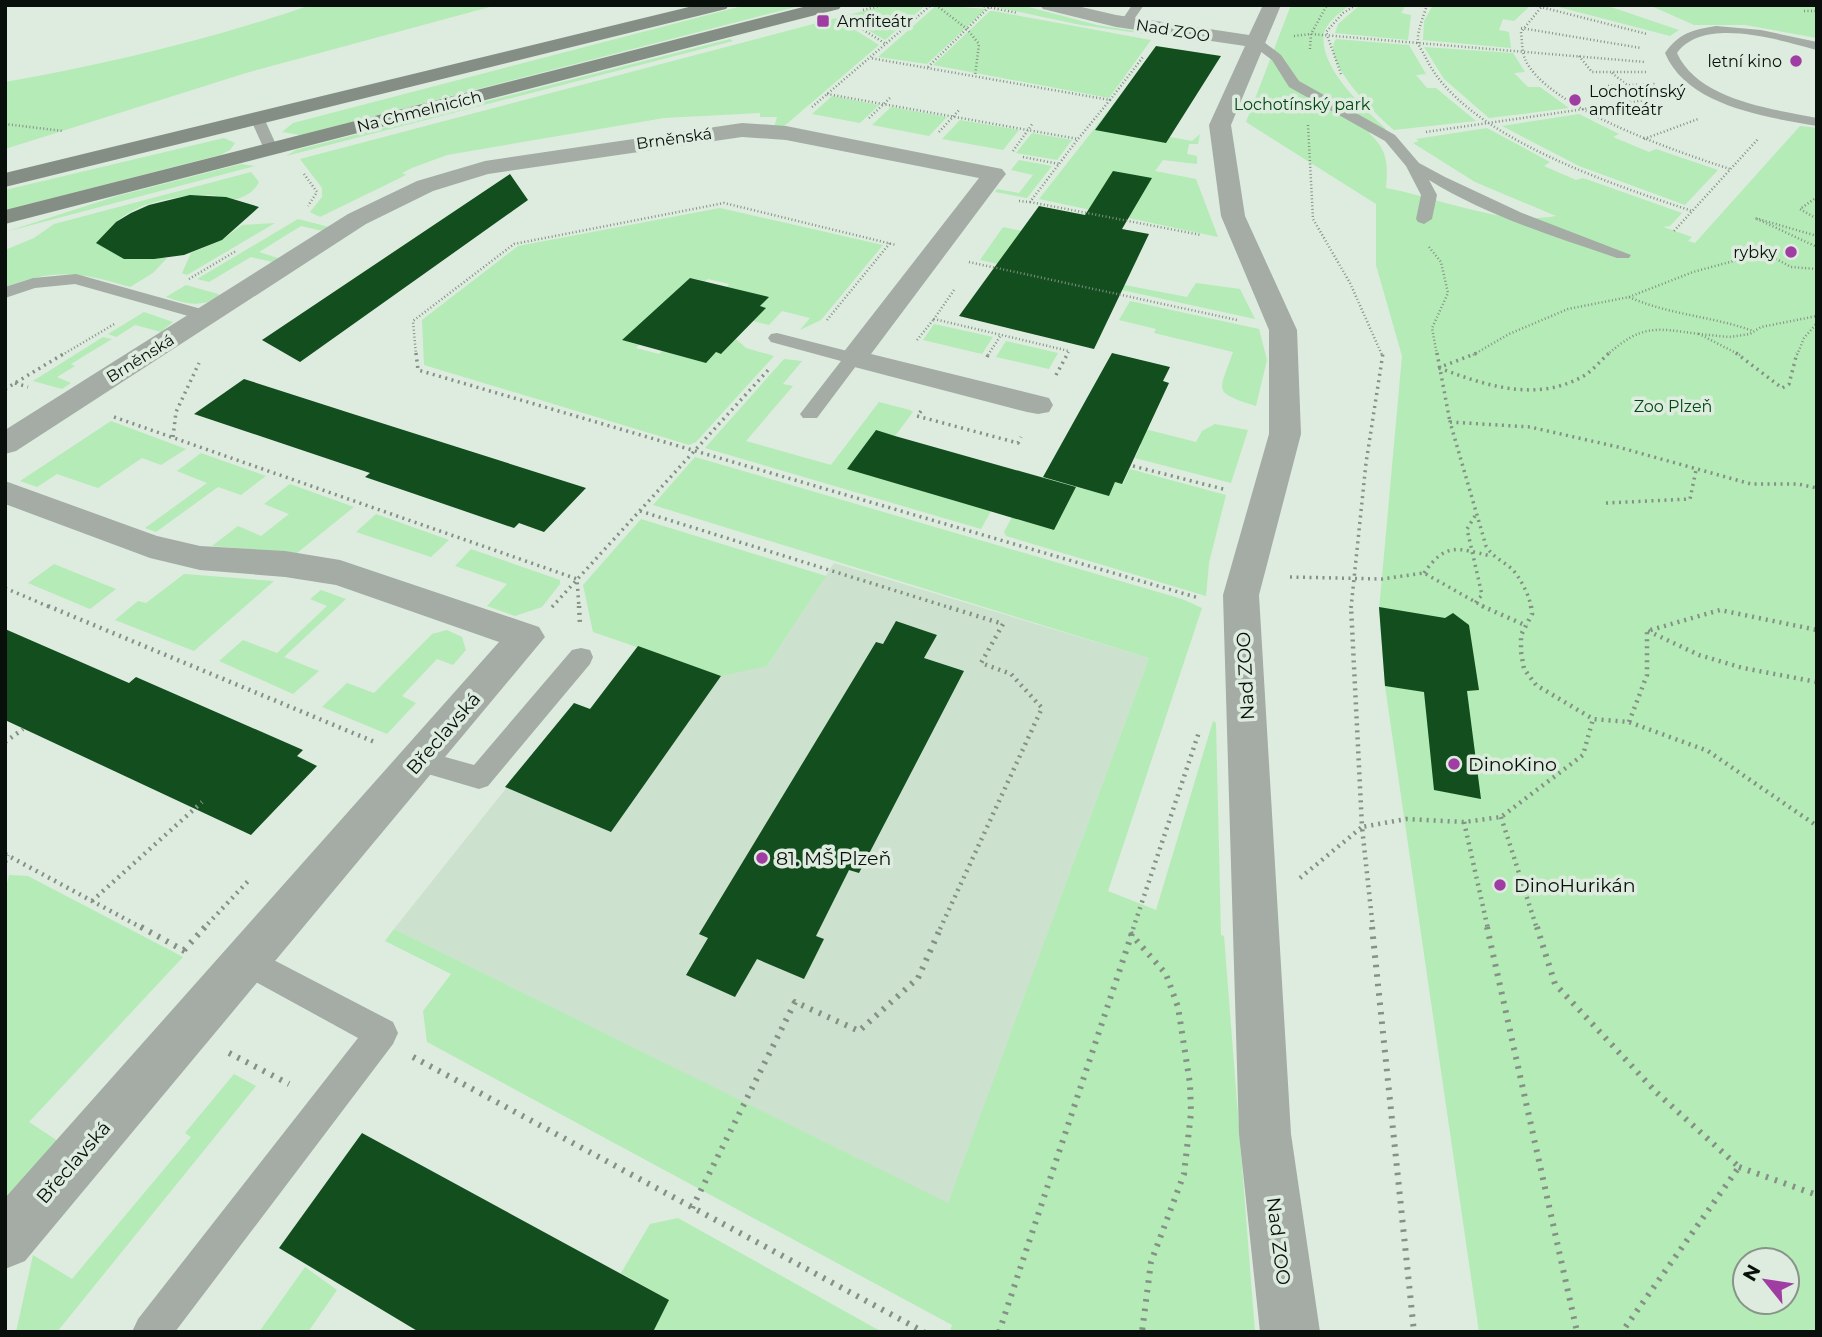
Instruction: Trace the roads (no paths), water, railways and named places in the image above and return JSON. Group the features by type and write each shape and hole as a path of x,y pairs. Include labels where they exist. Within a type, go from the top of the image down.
{"street":[{"name":"Na Chmelnicích","path":"5,180 720,5"},
{"name":"Na Chmelnicích","path":"5,217 833,5"},
{"name":"Nad ZOO","path":"1049,5 1126,23 1256,42"},
{"name":"Nad ZOO","path":"1272,5 1220,125 1233,216 1283,330 1285,434 1241,595 1265,1135 1290,1332"},
{"name":"Brněnská","path":"5,444 357,219 425,186 485,168 699,134 742,130 786,132 994,174 853,358"},
{"path":"853,358 1038,405"},
{"name":"Břeclavská","path":"5,492 150,547 200,558 285,564 340,573 526,637 5,1241"}],"lane":[{"path":"1126,23 1138,5"},
{"path":"1817,46 1763,33 1723,29 1693,35 1679,42 1671,53 1675,64 1683,73 1709,90 1740,103 1817,122"},
{"path":"1256,42 1278,58 1294,84 1344,109 1390,138 1413,165 1429,195 1424,219"},
{"path":"257,118 271,149"},
{"path":"1413,165 1452,190 1484,205 1623,254"},
{"path":"5,293 33,283 76,279 206,316"},
{"path":"785,340 853,358 810,414"},
{"path":"420,761 479,778 582,657"},
{"path":"151,1332 382,1033 240,969"}],"place":[{"name":"Amfiteátr","path":"823,21"},
{"name":"letní kino","path":"1796,61"},
{"name":"Lochotínský amfiteátr","path":"1575,100"},
{"name":"rybky","path":"1791,252"},
{"name":"DinoKino","path":"1454,764"},
{"name":"81. MŠ Plzeň","path":"762,858"},
{"name":"DinoHurikán","path":"1500,885"}],"park label":[{"name":"Lochotínský park","path":"1302,104"},
{"name":"Zoo Plzeň","path":"1673,406"}]}
